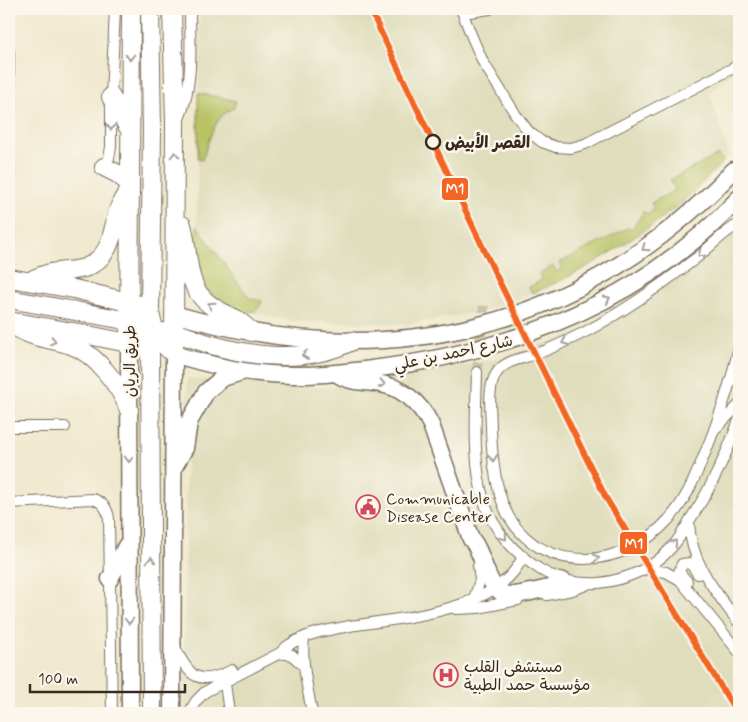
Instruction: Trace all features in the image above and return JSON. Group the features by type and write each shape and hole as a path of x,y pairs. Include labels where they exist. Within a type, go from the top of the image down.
{"highway":[{"name":"طريق الريان","path":"129,303 130,9"},
{"path":"150,9 152,131 147,327 152,713"},
{"path":"172,9 175,124 174,354"},
{"path":"111,97 122,113 130,131"},
{"path":"31,281 48,274 79,270 93,264 102,256 113,236 118,208 130,187 118,174 104,168"},
{"path":"175,204 183,229 190,277 195,289 208,304 234,316 251,332"},
{"path":"9,278 74,289 129,303 147,327"},
{"path":"9,299 174,333 233,350 283,356 320,353 352,341"},
{"name":"شارع احمد بن علي","path":"9,321 129,344 147,327 174,314"},
{"path":"9,321 30,335 69,344 85,353 112,379 122,394 129,410"},
{"name":"شارع احمد بن علي","path":"147,327 174,354"}],"main road":[{"name":"شارع احمد بن علي","path":"174,314 251,332 299,338 352,341 404,338 459,330 512,316 562,297 608,273 649,246 698,207 734,170"},
{"name":"شارع احمد بن علي","path":"174,354 248,372 293,375 336,373 416,362 478,350 525,336 564,320 621,291 662,264 702,234 739,198"},
{"name":"طريق الريان","path":"129,344 128,542 130,713"},
{"path":"172,713 174,354"},
{"path":"174,467 185,448 189,422 206,392 216,382 228,375 248,372"},
{"path":"336,373 349,380 392,386 408,395 422,408 431,425 471,539 476,546 489,577 497,588 504,594 512,595 553,587 563,581"},
{"path":"110,579 128,542"}],"street":[{"path":"104,168 109,158 111,146 115,9"},
{"path":"175,124 184,107 189,83 190,9"},
{"path":"490,9 462,11 483,62 516,115 535,138 549,146 571,148 586,144 739,65"},
{"path":"9,52 9,114"},
{"path":"739,224 643,299 570,339 537,354 508,363 496,374 492,385 490,404 494,466 505,508 515,525 529,540 547,551 568,557 593,559 632,549 657,532 671,518 686,496 716,429 732,378 739,347"},
{"name":"شارع احمد بن علي","path":"477,372 476,436 482,491 488,512 500,532 522,556 546,573 563,581 590,583 619,579 644,569 672,547 716,476 739,420"},
{"path":"716,429 739,405"},
{"path":"9,427 65,427"},
{"path":"9,502 89,499 99,502 105,507 108,515 112,713"},
{"path":"689,522 689,533 694,554 708,583 739,623"},
{"path":"471,539 480,576 480,585 474,599"},
{"path":"450,609 497,588 512,574 522,556"},
{"path":"693,594 691,587 679,572 682,564 690,563 701,578 708,583"},
{"path":"644,569 658,570 673,575 680,580 739,652"},
{"path":"189,713 200,696 224,678 304,638 330,630 450,609 478,608 572,590 590,583"},
{"path":"304,638 304,666 312,713"},
{"path":"173,643 184,666 192,674 206,679 224,678"},
{"path":"284,649 304,666"},
{"path":"224,678 230,713"}],"shaded area":[{"path":"200,9 739,9 739,68 709,92 730,156 681,203 621,246 553,285 482,311 410,324 290,321 236,309 196,255"},
{"path":"739,218 739,713 183,713 187,378 327,388 499,359 577,332 694,260"}],"green space":[{"path":"198,93 236,101 234,108 227,112 217,123 202,160 198,159"},
{"path":"718,155 724,161 686,199 663,217 609,254 571,275 532,293 529,287 542,280 539,274 553,266 557,272 562,269 559,263 628,228 632,229 644,211 647,214 654,210 651,203 675,190 670,180"},
{"path":"197,226 249,298 262,301 258,309 251,312 233,308 215,297 203,284 197,263"}],"tunnel":[{"path":"477,372 484,306"}],"transit line":[{"name":"M1","path":"370,9 496,275 606,498 737,713"}],"place":[{"name":"القصر الأبيض","path":"433,142"},
{"name":"Communicable Disease Center","path":"368,507"},
{"name":"مستشفى القلب مؤسسة حمد الطبية","path":"446,675"}]}
